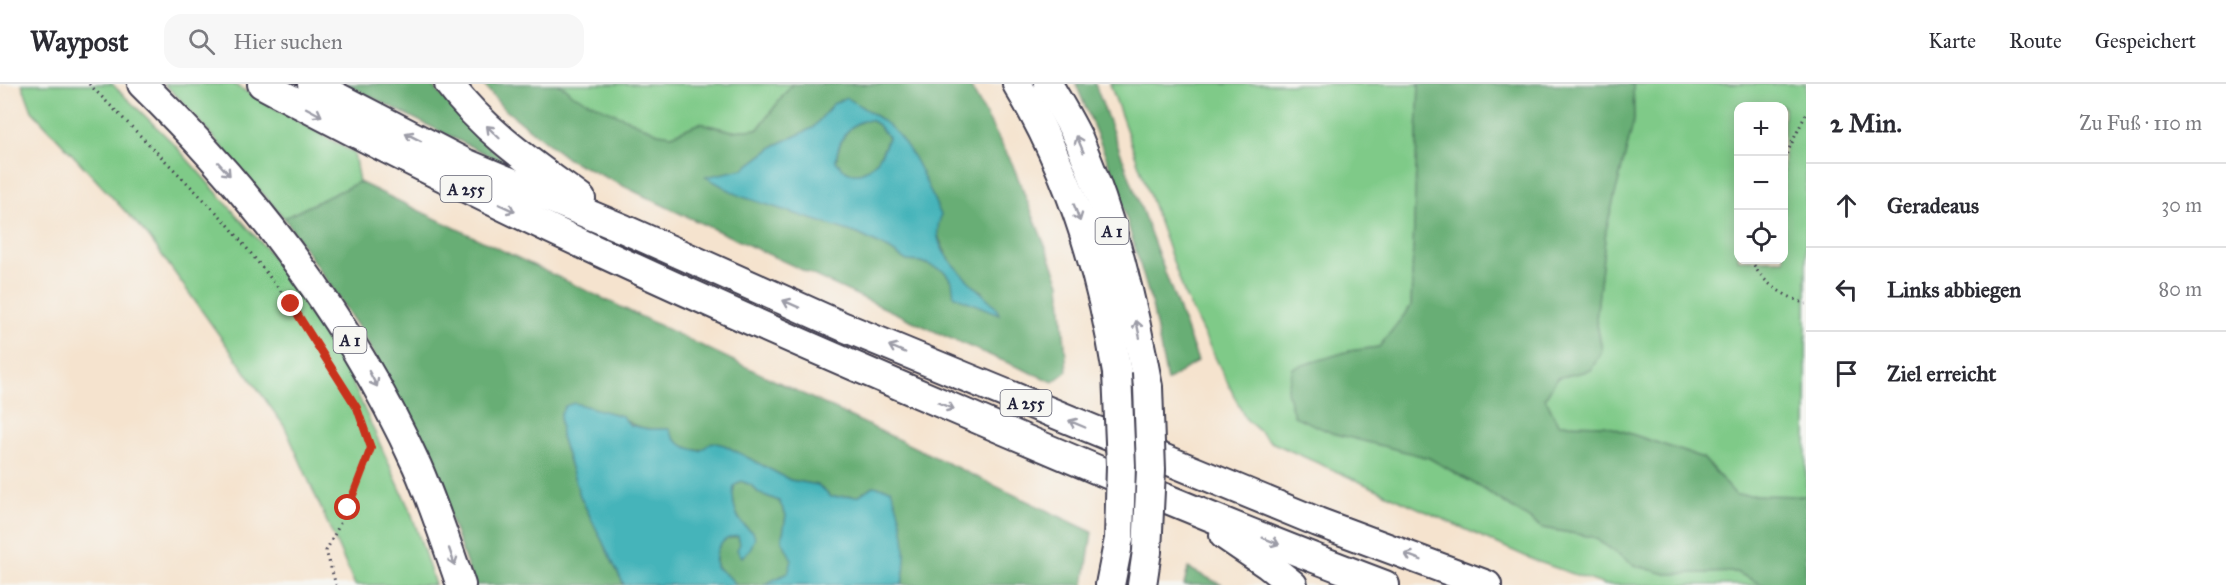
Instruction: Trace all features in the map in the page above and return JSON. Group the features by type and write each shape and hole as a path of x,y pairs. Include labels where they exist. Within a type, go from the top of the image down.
{"highway":[{"name":"A 1","path":"142,84 184,126 272,228 321,296 362,359 417,467 434,507 461,585"},
{"name":"A 255","path":"262,84 375,145 456,184 673,286 845,363 1303,555 1385,585"},
{"name":"A 255","path":"312,84 465,163 844,327 1318,522 1487,585"},
{"path":"449,84 464,104 501,140 624,230"},
{"path":"1017,84 1054,152 1079,218 1098,280 1110,332 1117,373 1121,465 1119,539 1110,585"},
{"name":"A 1","path":"1048,84 1078,138 1105,207 1125,274 1138,332 1148,387 1150,470 1147,550 1142,585"},
{"path":"1178,503 1293,585"}],"path":[{"path":"89,84 226,222 291,304 357,408 371,448 348,508 326,551 336,585"},
{"path":"1785,156 1806,114"},
{"path":"1753,264 1762,279 1771,287 1806,304"}],"green space":[{"path":"22,84 112,84 173,143 269,252 348,373 412,515 435,585 355,585 285,427 149,237 32,111"},
{"path":"164,84 233,84 354,153 359,182 284,218 179,98"},
{"path":"345,84 431,84 486,144 514,168"},
{"path":"483,84 556,84 566,88 571,94 658,133 672,135 700,123 732,131 758,129 792,84 969,84 1012,163 1060,283 1067,371 1053,382 947,337 679,213 568,159 503,108","holes":["847,98 879,118 937,231 948,258 967,280 983,292 952,281 944,271 922,262 907,261 889,249 858,234 707,177 743,169 776,145 813,128 833,104"]},
{"path":"556,84 792,84 758,129 732,131 700,123 672,135 658,133 570,94 565,88"},
{"path":"1076,84 1095,84 1198,361 1167,381 1152,305 1113,174"},
{"path":"1110,84 1419,84 1411,307 1379,347 1349,351 1384,445 1429,458 1482,488 1542,528 1593,537 1634,565 1666,574 1736,572 1763,585 1605,585 1536,561 1271,442 1245,418 1186,298"},
{"path":"1419,84 1633,84 1634,120 1606,230 1596,319 1602,350 1591,370 1557,378 1545,398 1558,424 1604,425 1703,458 1736,495 1806,496 1806,585 1763,585 1736,572 1666,574 1634,565 1593,537 1543,528 1482,488 1429,458 1332,433 1294,416 1287,391 1293,368 1349,351 1379,347 1411,306"},
{"path":"1633,84 1806,84 1806,496 1736,495 1703,458 1604,425 1558,424 1545,398 1557,378 1591,370 1602,350 1596,319 1606,230 1634,120"},
{"path":"870,120 877,124 888,137 885,147 875,163 861,173 844,170 836,162 842,140 850,128 862,121"},
{"path":"359,182 1092,532 1084,585 902,585 904,572 873,486 858,496 831,497 818,485 790,480 724,445 699,450 684,448 678,444 668,429 649,429 637,426 621,416 561,436 580,496 624,585 474,585 427,453 361,331 284,218"},
{"path":"741,481 751,485 759,493 779,501 786,515 782,541 793,560 788,573 763,585 736,585 716,567 716,551 723,540 738,536 740,544 753,532 742,524 734,506 734,486"},
{"path":"1188,568 1222,585 1184,585"}],"water":[{"path":"846,97 879,118 898,135 919,168 941,215 938,229 943,250 959,271 995,306 999,314 954,296 952,281 944,271 922,262 907,261 889,249 858,234 740,196 706,177 743,169 776,145 813,128 833,104","holes":["870,120 877,124 888,137 880,156 868,169 860,173 852,173 844,169 836,161 839,146 846,133 862,121"]},
{"path":"574,403 622,416 630,425 648,429 669,429 677,441 695,450 700,451 712,442 724,445 790,480 818,485 831,497 858,496 873,486 891,489 904,536 905,560 902,585 763,585 788,573 792,560 782,540 786,515 779,501 759,493 751,485 741,481 734,486 734,506 742,524 753,532 755,538 750,549 742,557 737,550 740,544 738,536 723,542 716,556 716,567 736,585 624,585 580,496 561,436 560,416 565,406"}],"route":[{"path":"291,304 357,408 371,448 348,508"}]}
